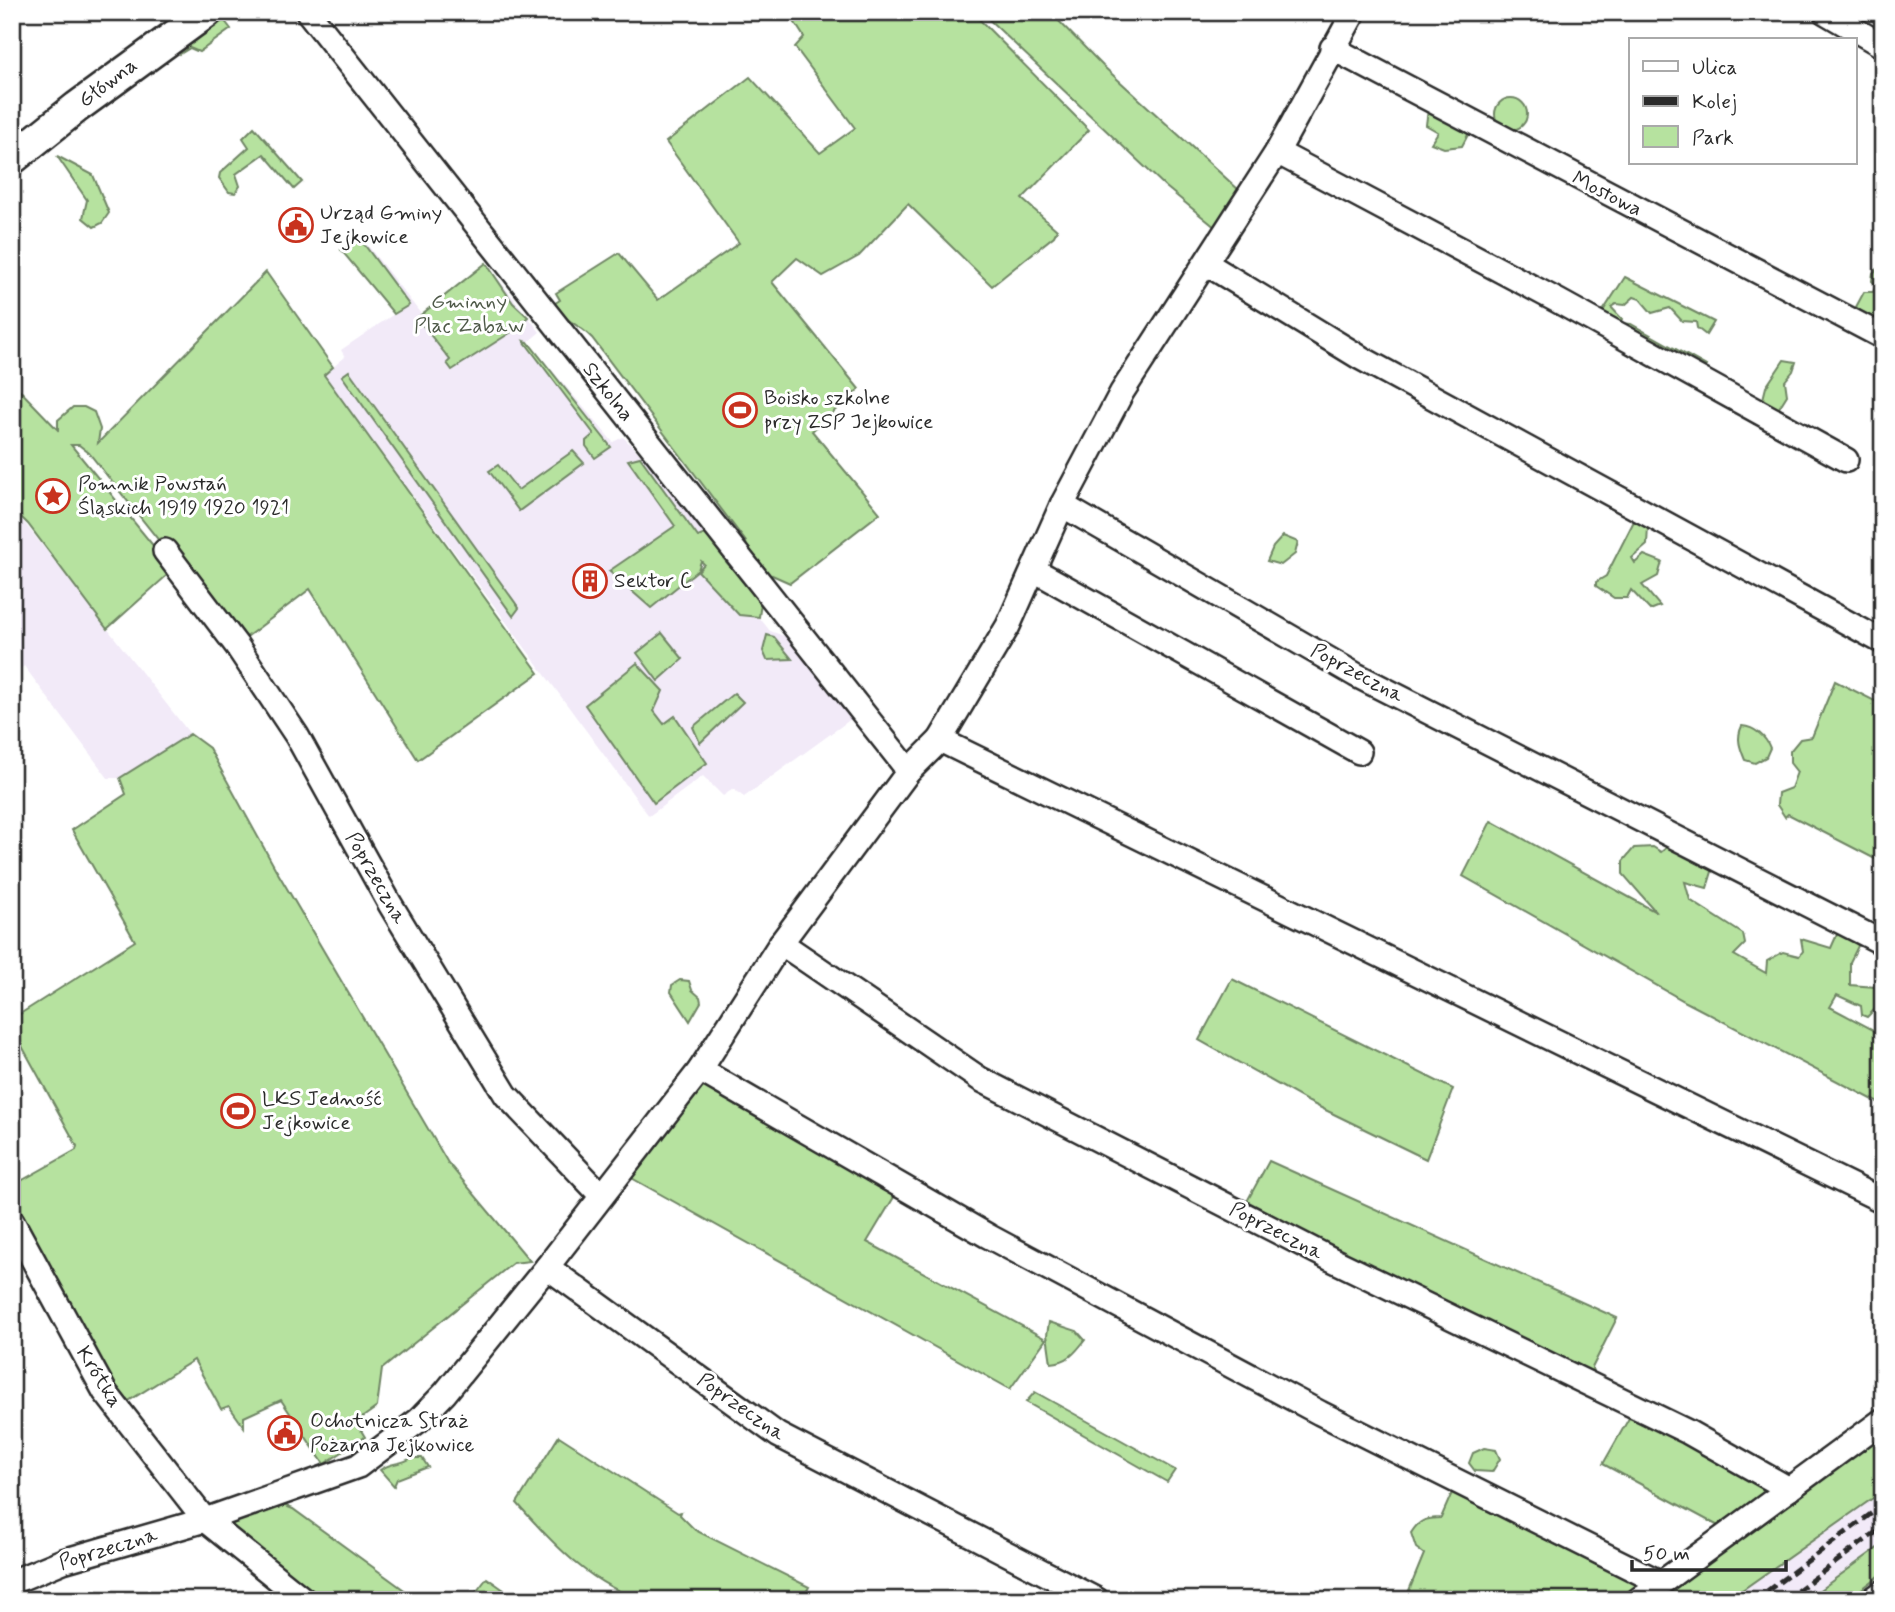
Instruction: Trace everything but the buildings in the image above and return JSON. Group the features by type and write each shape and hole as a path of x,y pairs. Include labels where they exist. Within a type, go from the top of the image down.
{"street":[{"name":"Główna","path":"12,159 86,99 207,12"},
{"name":"Szkolna","path":"308,12 909,771"},
{"name":"Poprzeczna","path":"12,1582 63,1560 205,1520 365,1461 419,1420 445,1393 700,1070 781,943 909,771 940,740 1009,626 1036,571 1062,505 1122,392 1277,152 1354,12"},
{"path":"1825,12 1883,46"},
{"name":"Mostowa","path":"1332,48 1883,337"},
{"path":"1277,152 1558,301 1846,460"},
{"path":"1207,264 1361,358 1883,642"},
{"name":"Poprzeczna","path":"1062,505 1356,675 1883,943"},
{"name":"Poprzeczna","path":"165,551 237,646 297,737 390,904 506,1095 601,1195"},
{"path":"1036,571 1359,752"},
{"path":"940,740 1883,1201"},
{"name":"Poprzeczna","path":"781,943 980,1079 1331,1259 1688,1432 1789,1489"},
{"path":"700,1070 988,1236 1333,1419 1661,1583"},
{"name":"Krótka","path":"12,1221 105,1392 205,1520"},
{"name":"Poprzeczna","path":"547,1267 778,1435 1097,1600"},
{"path":"1638,1600 1883,1420"},
{"path":"205,1520 304,1600"},
{"path":"1872,1600 1883,1592"}],"shaded area":[{"path":"358,233 421,314 486,263 540,332 528,342 613,442 623,437 641,455 761,603 759,617 770,631 790,638 851,719 744,797 733,789 723,796 703,776 649,816 324,375 345,357 341,350 394,314 388,285 347,234"},
{"path":"12,507 190,734 120,778 108,778 24,666 12,676"},
{"path":"1883,1491 1883,1544 1806,1600 1728,1600"}],"green space":[{"path":"788,12 972,12 1089,130 1022,199 1057,230 1054,236 992,286 908,204 859,256 823,276 797,258 772,282 859,389 812,431 880,513 790,583 772,575 766,579 748,557 746,542 592,338 552,305 560,300 556,293 619,253 658,300 739,243 666,142 750,77 820,153 855,128 795,47 804,37"},
{"path":"981,12 1050,12 1103,66 1240,191 1216,228 1166,187"},
{"path":"224,20 231,29 199,52 190,48 180,54 178,52"},
{"path":"1511,98 1522,103 1527,114 1522,125 1511,130 1500,125 1495,114 1500,103"},
{"path":"1428,109 1470,131 1462,146 1444,148 1431,143 1438,132 1426,125"},
{"path":"254,127 302,182 294,189 264,154 236,174 240,186 235,193 229,192 219,178 220,173 249,147 243,138"},
{"path":"57,156 93,175 109,213 102,223 94,227 83,218 87,200"},
{"path":"358,236 409,305 394,314 341,250"},
{"name":"Gminny Plac Zabaw","path":"486,263 513,303 528,317 513,331 452,370 447,363 450,360 417,318"},
{"path":"1883,264 1883,330 1860,318 1863,313 1856,307 1864,292 1873,292 1877,285 1872,281 1873,273"},
{"path":"266,272 333,367 324,375 539,673 418,760 310,589 240,642 89,453 79,445 71,445 173,570 107,629 28,524 12,508 12,382 58,430 58,420 73,407 84,407 94,412 100,429 98,443"},
{"path":"1625,277 1714,322 1706,335 1697,328 1696,322 1682,321 1670,308 1652,313 1640,299 1634,297 1625,305 1616,304 1611,307 1622,319 1620,323 1631,324 1706,366 1700,377 1596,322"},
{"path":"524,341 528,342 611,447 595,458 586,446 586,441 594,434"},
{"path":"1784,360 1796,362 1785,381 1787,395 1777,411 1762,403 1766,387"},
{"path":"349,371 519,608 513,616 342,376"},
{"path":"573,451 584,463 519,511 489,471 498,465 518,490"},
{"path":"640,457 698,537 710,532 725,549 723,558 761,603 759,617 739,615 698,571 704,564 701,561 698,570 651,608 609,571 675,526 628,460"},
{"path":"1640,520 1648,526 1647,545 1632,558 1635,563 1644,555 1662,562 1658,576 1642,585 1660,606 1650,610 1631,590 1627,598 1614,598 1596,586 1596,582 1606,576 1634,521"},
{"path":"1283,536 1298,542 1295,554 1281,565 1267,561 1273,547"},
{"path":"662,633 683,659 658,681 637,653"},
{"path":"767,635 774,637 792,659 767,660 763,651"},
{"path":"637,663 663,691 654,711 664,724 675,716 707,763 654,803 585,705"},
{"path":"1835,681 1883,705 1883,863 1788,814 1785,817 1777,805 1778,793 1791,788 1797,772 1790,763 1790,751 1800,739 1812,737"},
{"path":"734,693 743,702 700,743 693,727"},
{"path":"1742,726 1759,733 1770,748 1766,757 1755,763 1745,760 1739,739"},
{"name":"LKS Jedność Jejkowice","path":"190,734 209,748 275,868 448,1163 530,1261 513,1263 382,1369 377,1407 356,1422 365,1437 324,1464 281,1400 244,1417 244,1427 229,1406 221,1409 194,1360 122,1405 12,1212 12,1186 76,1150 77,1146 12,1028 12,1019 135,941 72,830 126,794 120,778"},
{"path":"1491,821 1656,912 1623,874 1623,861 1634,848 1653,847 1661,852 1670,845 1714,865 1707,888 1685,882 1690,900 1743,934 1745,944 1734,955 1766,973 1767,961 1783,952 1799,956 1803,951 1801,939 1831,948 1839,930 1854,933 1858,946 1850,962 1850,985 1876,987 1883,1001 1867,1017 1862,1015 1861,1006 1837,995 1830,1007 1883,1035 1883,1105 1686,1002 1463,876"},
{"path":"1232,979 1453,1089 1426,1159 1309,1102 1199,1040"},
{"path":"680,980 689,981 692,990 700,997 701,1002 690,1021 671,992 672,985"},
{"path":"700,1080 897,1192 867,1242 1046,1339 1010,1389 628,1176"},
{"path":"1269,1161 1617,1318 1592,1368 1594,1377 1245,1205"},
{"path":"1049,1322 1077,1331 1085,1340 1071,1356 1062,1361 1051,1363 1047,1335"},
{"path":"1035,1392 1175,1470 1167,1482 1026,1402"},
{"path":"1633,1411 1766,1483 1769,1491 1722,1528 1603,1464"},
{"path":"1883,1428 1883,1491 1728,1600 1652,1600"},
{"path":"559,1436 678,1513 681,1512 680,1515 695,1530 809,1587 802,1600 646,1600 609,1586 591,1575 559,1548 517,1503"},
{"path":"1484,1448 1496,1450 1500,1459 1492,1472 1475,1471 1469,1463 1473,1453"},
{"path":"411,1458 422,1458 428,1467 397,1479 394,1486 380,1470 403,1462"},
{"path":"1454,1488 1649,1581 1628,1600 1422,1600 1408,1593 1424,1554 1416,1548 1411,1533 1423,1521 1441,1518"},
{"path":"283,1505 293,1509 418,1600 319,1600 222,1527"},
{"path":"1883,1544 1883,1573 1847,1600 1806,1600"},
{"path":"487,1578 518,1600 470,1600"}],"railway":[{"path":"1755,1600 1883,1505"},
{"path":"1785,1600 1883,1527"}],"place":[{"name":"Urząd Gminy Jejkowice","path":"296,225"},
{"name":"Boisko szkolne przy ZSP Jejkowice","path":"740,410"},
{"name":"Pomnik Powstań Śląskich 1919 1920 1921","path":"53,496"},
{"name":"Sektor C","path":"590,581"},
{"name":"LKS Jedność Jejkowice","path":"238,1111"},
{"name":"Ochotnicza Straż Pożarna Jejkowice","path":"285,1433"}]}
